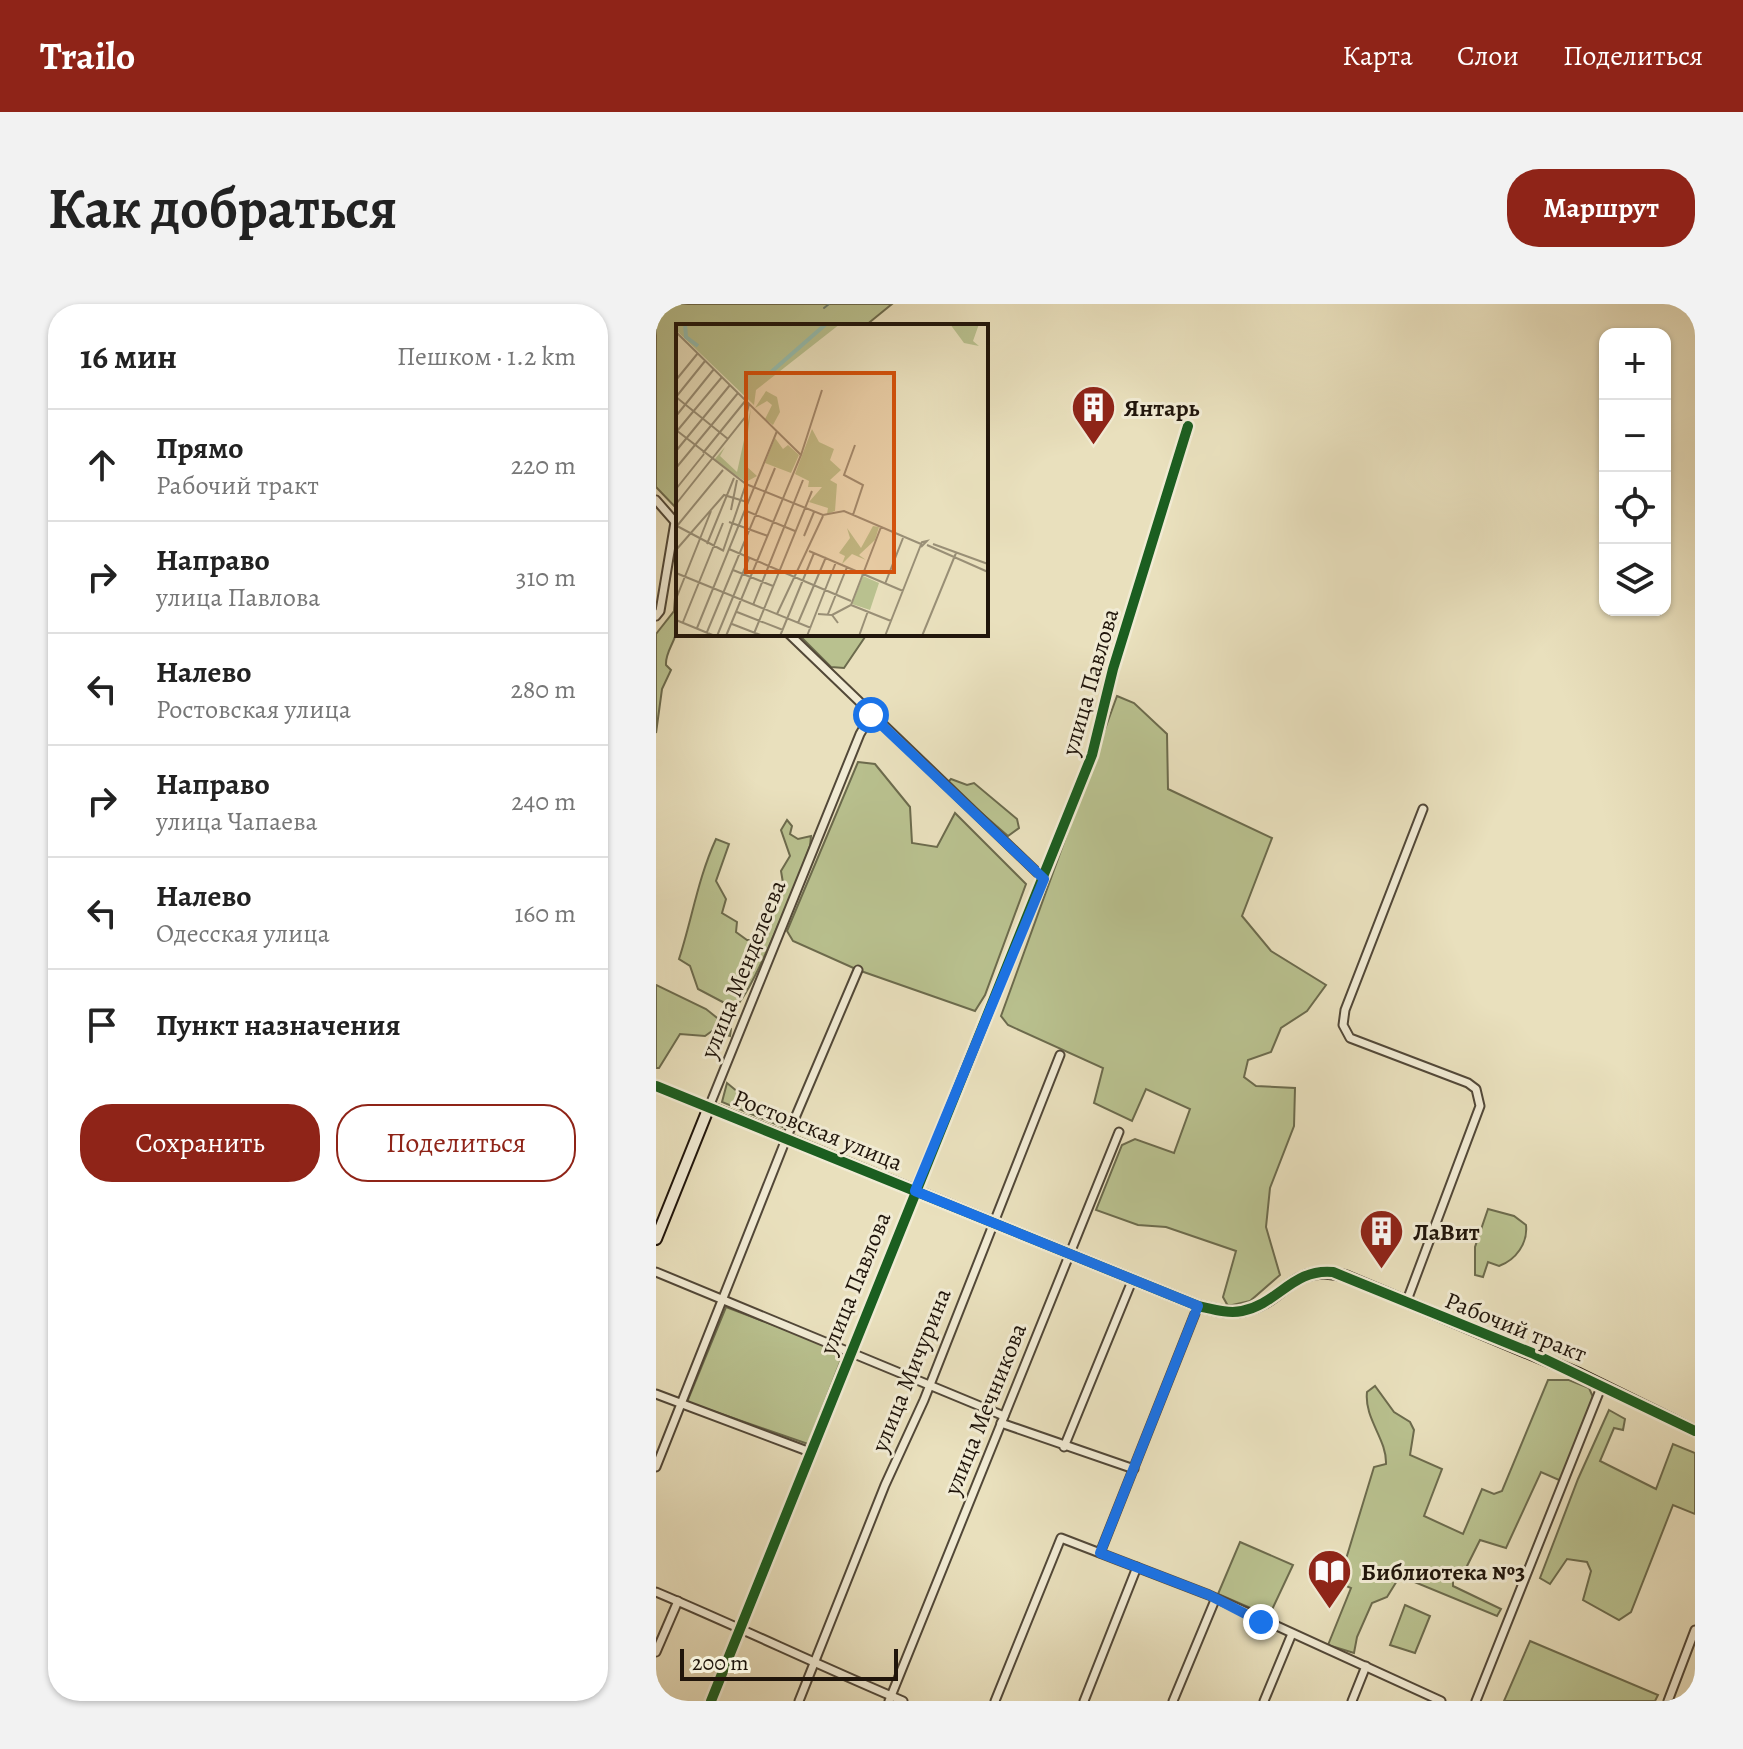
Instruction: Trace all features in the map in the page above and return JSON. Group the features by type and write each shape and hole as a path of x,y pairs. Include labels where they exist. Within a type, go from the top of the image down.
{"street":[{"name":"улица Павлова","path":"711,1701 849,1350 1044,879 1092,755 1113,669 1188,426"},
{"path":"656,500 676,522"},
{"path":"656,616 660,611 676,528"},
{"path":"791,636 1044,879"},
{"name":"улица Менделеева","path":"656,1239 661,1212 709,1107 854,749 871,715"},
{"path":"1406,1303 1480,1106 1476,1089 1468,1083 1350,1038 1343,1025 1345,1010 1423,809"},
{"path":"656,1467 786,1139 858,970"},
{"name":"улица Мичурина","path":"799,1701 1060,1055"},
{"name":"Ростовская улица","path":"656,1086 1198,1306 1225,1312 1253,1308 1290,1282 1318,1271"},
{"name":"улица Мечникова","path":"890,1698 1119,1132"},
{"name":"Рабочий тракт","path":"1318,1271 1345,1276 1602,1385 1695,1431"},
{"path":"656,1272 928,1382 1064,1447 1134,1469"},
{"path":"1064,1447 1132,1281"},
{"path":"1100,1553 1198,1306"},
{"path":"1476,1701 1602,1385"},
{"path":"656,1394 810,1452"},
{"path":"995,1701 1061,1538 1215,1600 1441,1701"},
{"path":"1084,1701 1137,1567"},
{"path":"656,1592 740,1626 814,1664 903,1701"},
{"path":"1173,1701 1215,1600"},
{"path":"656,1652 678,1601"},
{"path":"1668,1701 1695,1630"},
{"path":"1264,1701 1291,1636"},
{"path":"1352,1701 1366,1666"}],"green space":[{"path":"656,304 892,304 867,324 676,324 676,508 656,487"},
{"path":"676,584 676,634 666,660 671,670 662,689 656,733 656,634 674,611"},
{"path":"800,636 866,636 844,668 831,667"},
{"path":"1117,696 1134,703 1167,734 1168,789 1272,838 1242,916 1271,951 1326,985 1307,1011 1281,1028 1271,1052 1248,1060 1244,1077 1256,1086 1295,1088 1294,1126 1270,1188 1266,1227 1280,1275 1250,1301 1228,1306 1223,1297 1236,1251 1166,1227 1138,1225 1096,1210 1122,1145 1135,1139 1174,1153 1190,1109 1146,1089 1132,1121 1094,1103 1103,1068 1008,1025 1001,1016"},
{"path":"858,762 875,764 910,807 912,843 937,847 955,813 1026,884 985,995 975,1011 858,970 793,941 787,931"},
{"path":"951,779 967,785 974,783 1017,819 1019,828 1008,836 947,783"},
{"path":"787,820 792,826 790,834 798,839 811,836 810,846 763,959 734,1008 698,989 690,966 679,959 700,884 716,839 729,844 716,881 726,899 722,913 737,922 736,932 747,940 755,940 775,892 783,883 781,871 790,856 781,830"},
{"path":"656,985 706,1009 731,1029 730,1036 712,1031 705,1036 680,1034 659,1068 656,1068"},
{"path":"727,1083 744,1097 789,1118 785,1128 722,1102"},
{"path":"1488,1209 1514,1216 1526,1225 1526,1232 1516,1255 1499,1266 1488,1262 1483,1277 1475,1275 1475,1247"},
{"path":"726,1307 844,1352 808,1444 687,1402"},
{"path":"1548,1380 1569,1380 1589,1388 1593,1397 1563,1474 1559,1480 1541,1472 1506,1548 1480,1540 1466,1568 1453,1579 1453,1586 1501,1609 1497,1616 1400,1576 1387,1597 1372,1603 1357,1637 1354,1653 1328,1645 1351,1588 1309,1570 1319,1561 1346,1559 1374,1467 1386,1464 1383,1446 1369,1411 1367,1392 1375,1386 1394,1412 1410,1422 1414,1430 1410,1455 1442,1469 1424,1516 1463,1534 1482,1489 1494,1494 1502,1491"},
{"path":"1609,1410 1625,1419 1623,1430 1614,1428 1600,1461 1656,1489 1673,1444 1695,1453 1695,1514 1673,1505 1631,1612 1619,1620 1583,1600 1591,1571 1587,1562 1567,1559 1550,1584 1540,1578 1578,1479"},
{"path":"1240,1542 1293,1565 1269,1616 1218,1594"},
{"path":"1405,1605 1430,1616 1415,1653 1390,1645"},
{"path":"1530,1641 1658,1695 1655,1701 1504,1701"}],"waterway":[{"path":"824,308 829,304"}],"cycle path":[{"path":"711,1701 1092,755 1113,669 1188,426"},
{"path":"656,1086 1198,1306 1226,1312 1242,1311 1266,1301 1307,1275 1333,1272 1532,1353 1695,1431"}],"place":[{"name":"Янтарь","path":"1093,447"},
{"name":"ЛаВит","path":"1382,1271"},
{"name":"Библиотека №3","path":"1330,1611"}],"route":[{"path":"871,715 1044,879 915,1191 1198,1306 1100,1553 1209,1595 1261,1622"}]}
